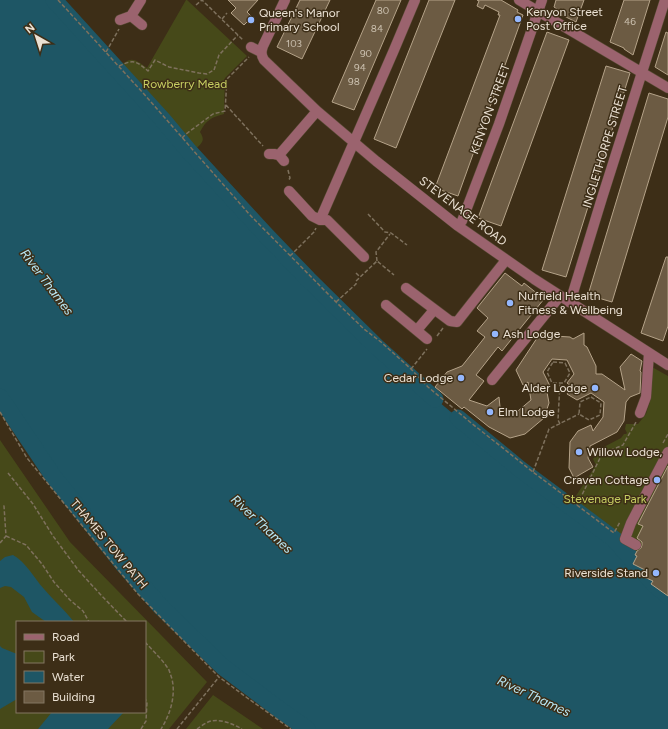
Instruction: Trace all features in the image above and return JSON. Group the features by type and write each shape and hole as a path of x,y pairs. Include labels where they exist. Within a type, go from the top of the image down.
{"street":[{"path":"120,20 131,16 141,0"},
{"path":"250,51 261,53 285,0"},
{"path":"320,220 415,0"},
{"path":"519,0 668,88"},
{"name":"KENYON STREET","path":"458,226 462,221 499,124 542,0"},
{"name":"INGLETHORPE STREET","path":"492,380 564,299 572,296 665,0"},
{"path":"131,16 142,25"},
{"name":"STEVENAGE ROAD","path":"261,53 264,60 317,111 458,226 564,299 668,365"},
{"path":"276,156 317,111"},
{"path":"289,191 312,216 320,220 327,220 364,257"},
{"path":"406,288 450,321 457,322 506,260"},
{"path":"386,305 420,326 427,339"},
{"path":"420,326 434,310"},
{"path":"640,413 646,396 649,353"},
{"path":"636,545 625,539 664,449"}],"path":[{"path":"58,0 144,94 249,214 364,329 411,368 428,387 470,422 533,472 615,533 621,519"},
{"path":"182,138 213,114 225,111 227,80 250,51 238,35 202,0 196,6"},
{"path":"221,19 227,13"},
{"path":"106,52 121,26 120,20"},
{"path":"118,66 132,61 138,63 148,71 155,60 170,67 199,74 207,74 214,70 218,55 238,35"},
{"path":"226,105 276,156 290,178 288,181 290,184 289,191"},
{"path":"368,214 385,232 391,233 407,245"},
{"path":"290,256 314,232 320,220"},
{"path":"391,233 376,252 377,261 394,275"},
{"path":"336,302 356,284 356,281 377,261"},
{"path":"356,273 360,278"},
{"path":"553,362 565,363 570,373 564,383 560,383 552,382 547,372 553,362"},
{"path":"560,383 558,420 560,424"},
{"path":"591,397 601,403 600,415 589,420 579,414 580,402 591,397"},
{"name":"THAMES TOW PATH","path":"0,412 27,458 138,594 219,677 246,698 291,729"},
{"path":"577,505 602,454 623,445 640,413"},
{"path":"533,472 549,429 579,414"},
{"path":"664,449 668,434"},
{"path":"8,473 33,504 53,536 79,571 126,621"},
{"path":"0,543 6,536 3,506"},
{"path":"6,536 26,545 42,564 54,582 70,600 83,611 89,621"},
{"path":"146,643 170,671 173,687 172,703 166,721 160,729"},
{"path":"177,729 219,677"},
{"path":"141,729 146,721 146,700"},
{"path":"197,729 210,721 232,723 242,729"}],"green space":[{"name":"Rowberry Mead","path":"186,0 247,56 225,78 224,114 216,116 207,122 200,132 203,139 202,143 196,149 193,144 188,150 117,69 129,60 135,60 147,68"},
{"name":"Stevenage Park","path":"652,367 668,376 668,596 655,585 614,539 570,505 596,465 593,459 600,449 626,434 626,424 638,424 646,414 650,402"},
{"path":"0,440 70,542 207,682 169,729 0,729"},
{"path":"213,695 263,729 186,729"}],"water":[{"name":"River Thames","path":"0,0 54,0 264,233 346,317 421,387 475,432 520,469 614,539 655,585 668,596 668,729 307,729 223,667 162,608 123,564 53,476 0,397"},
{"path":"13,555 18,558 73,621 45,621 32,612 24,597 11,587 5,586 0,588 0,561 5,557"},
{"path":"0,646 16,654 16,700 0,709"},
{"path":"51,713 123,713 108,729 38,729"}],"building":[{"path":"228,0 258,0 247,12 252,17 244,25 231,13 236,8"},
{"path":"300,0 330,0 302,59 277,47"},
{"path":"376,0 401,0 354,110 332,102"},
{"path":"429,0 455,0 396,148 374,139"},
{"path":"477,0 501,0 518,10 517,12 523,15 458,196 435,188 500,15 498,15 499,12 485,5 483,9 477,6 479,1"},
{"path":"556,0 584,0 576,22 560,14 561,12 554,7"},
{"path":"624,0 650,0 633,55 624,48 610,42"},
{"path":"547,32 569,40 501,226 478,218"},
{"path":"666,32 668,33 668,75 655,67"},
{"path":"606,66 630,73 566,277 542,270"},
{"path":"649,93 668,99 668,117 612,302 588,295"},
{"path":"666,257 668,257 668,326 663,341 641,333"},
{"path":"505,273 522,286 524,283 544,299 502,351 498,347 476,375 484,381 469,400 487,406 499,397 500,407 512,416 531,400 528,382 523,385 516,370 539,335 570,337 573,339 584,333 584,345 587,347 596,366 596,374 602,374 625,390 620,367 631,354 642,361 640,371 640,393 630,397 626,402 624,421 617,432 590,446 588,458 593,467 574,478 569,468 570,442 578,431 591,425 593,431 603,417 604,402 591,393 577,400 567,394 572,387 567,383 574,374 567,360 552,359 543,372 550,386 546,387 549,403 544,418 525,434 510,438 489,427 464,407 462,409 435,387 447,372 462,366 485,337 477,331 488,318 477,308"},
{"path":"668,466 668,596 651,584 653,581 642,576 645,570 633,564 637,556 635,555 642,545 642,542 637,538 643,526 638,524"}],"waterway":[{"path":"54,0 264,233 377,347 435,399"},
{"path":"0,397 53,476 123,564 162,608 223,667 307,729"},
{"path":"458,418 520,469 614,539 655,585 668,596"}],"place":[{"name":"Kenyon Street Post Office","path":"518,19"},
{"name":"Queen's Manor Primary School","path":"251,20"},
{"name":"Nuffield Health Fitness & Wellbeing","path":"510,303"},
{"name":"Ash Lodge","path":"495,334"},
{"name":"Cedar Lodge","path":"461,378"},
{"name":"Alder Lodge","path":"595,388"},
{"name":"Elm Lodge","path":"490,412"},
{"name":"Willow Lodge,","path":"579,452"},
{"name":"Craven Cottage","path":"657,480"},
{"name":"Riverside Stand","path":"656,573"}]}
